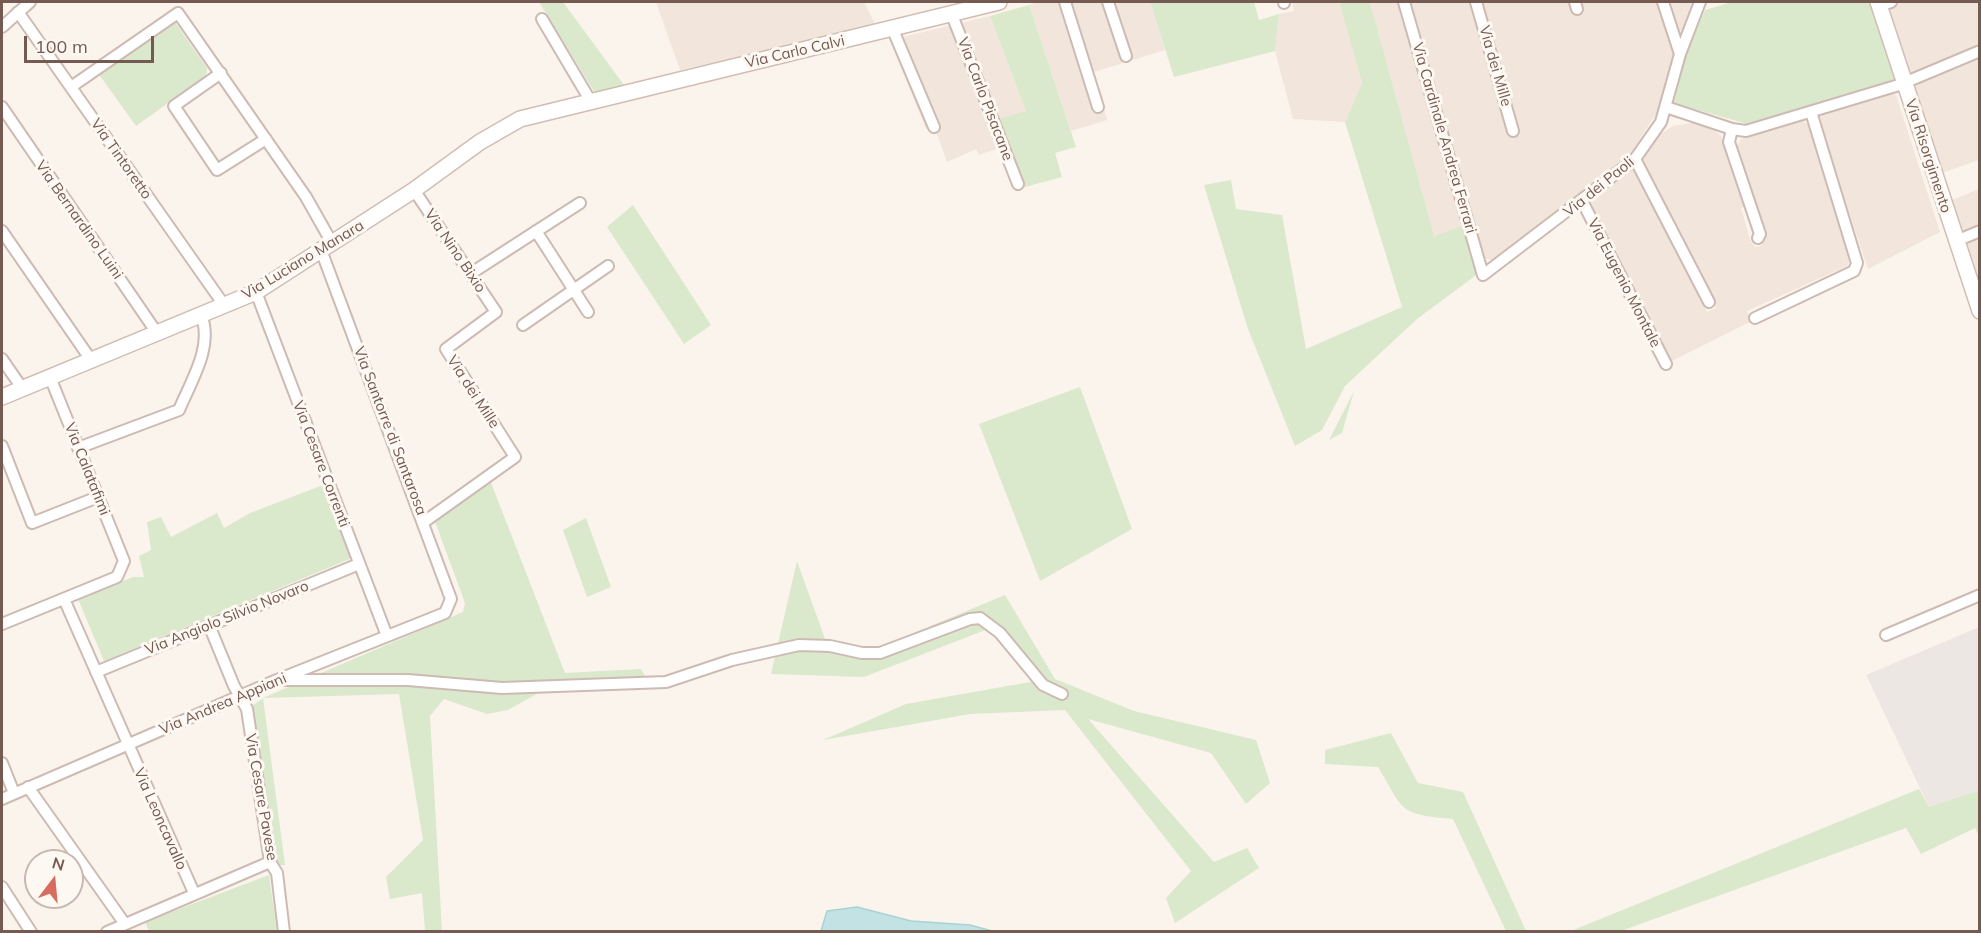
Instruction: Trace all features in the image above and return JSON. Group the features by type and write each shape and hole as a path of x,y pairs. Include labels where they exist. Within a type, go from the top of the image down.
{"street":[{"path":"2,27 30,2"},
{"name":"Via Carlo Calvi","path":"590,100 893,30 999,2"},
{"path":"1065,2 1098,107"},
{"path":"1108,2 1126,56"},
{"name":"Via Cardinale Andrea Ferrari","path":"1404,2 1483,275"},
{"name":"Via dei Mille","path":"1476,2 1513,131"},
{"path":"1663,2 1680,54"},
{"name":"Via dei Paoli","path":"1483,275 1635,159 1655,135 1666,107 1680,54 1700,2"},
{"name":"Via Risorgimento","path":"1883,3 1904,83 1979,308"},
{"name":"Via Tintoretto","path":"18,12 224,305"},
{"name":"Via Santorre di Santarosa","path":"71,87 178,13 221,73 306,197 326,247 451,599 446,613"},
{"name":"Via Carlo Pisacane","path":"952,15 1018,184"},
{"path":"542,19 590,100"},
{"path":"893,30 934,127"},
{"path":"1666,107 1732,129 1746,130 1764,127 1904,83 1980,51"},
{"path":"221,73 174,106 217,170 266,139"},
{"name":"Via Luciano Manara","path":"2,397 256,292 414,190 480,142 520,119 590,100"},
{"name":"Via Bernardino Luini","path":"2,107 157,333"},
{"path":"1755,318 1854,271 1857,263 1811,112"},
{"path":"1732,129 1729,142 1760,234 1758,238"},
{"path":"1635,159 1709,302"},
{"name":"Via Nino Bixio","path":"414,190 496,312"},
{"name":"Via Eugenio Montale","path":"1582,201 1666,364"},
{"path":"470,274 580,203"},
{"path":"2,231 91,360"},
{"path":"536,231 588,312"},
{"path":"1956,241 1980,231"},
{"path":"523,325 608,266"},
{"name":"Via Cesare Correnti","path":"256,292 387,636"},
{"name":"Via dei Mille","path":"424,522 514,457 446,349 496,312"},
{"path":"78,448 179,410 205,347 205,325 201,315"},
{"path":"2,359 22,388"},
{"name":"Via Calatafimi","path":"50,377 124,561 117,577 64,599"},
{"path":"2,446 32,523 98,497"},
{"name":"Via Angiolo Silvio Novaro","path":"96,672 359,564"},
{"path":"1886,635 1980,595"},
{"path":"2,624 64,599"},
{"name":"Via Leoncavallo","path":"64,599 194,893"},
{"name":"Via Andrea Appiani","path":"2,799 240,698 277,680 446,613"},
{"path":"277,680 408,680 513,688 666,682 732,660 799,645 880,653 970,619 980,618 995,628 1043,685 1062,694"},
{"name":"Via Cesare Pavese","path":"209,626 247,709 270,862 277,873 284,932"},
{"path":"2,763 14,793"},
{"path":"28,787 125,924"},
{"path":"107,932 270,862"},
{"path":"2,887 31,932"}],"shaded area":[{"path":"656,2 864,2 876,26 680,70"},
{"path":"1039,2 1150,2 1165,50 1094,72 1107,120 1071,131 1029,5"},
{"path":"1292,2 1339,2 1362,83 1345,122 1293,119 1275,51 1279,14 1294,11"},
{"path":"1370,2 1400,2 1464,225 1434,236"},
{"path":"1411,2 1659,2 1674,51 1660,108 1628,157 1494,261 1484,258"},
{"path":"1668,2 1693,2 1682,31 1677,30"},
{"path":"1883,2 1979,2 1979,160 1942,173"},
{"path":"990,16 1026,111 1005,146 979,155 976,149 947,162 934,126 926,129 890,40"},
{"path":"1889,92 1896,95 1940,232 1868,269 1818,121 1821,114"},
{"path":"1803,120 1808,125 1852,255 1847,266 1747,311 1752,321 1664,365 1579,210 1631,168 1635,169 1707,312 1716,308 1642,165 1642,158 1661,134 1673,126 1698,122 1713,129 1721,136 1747,205 1741,208 1751,242 1755,247 1761,246 1766,236 1737,146 1741,139"},
{"path":"1979,189 1979,291 1950,201"},
{"path":"1979,627 1979,790 1929,807 1866,675"}],"green space":[{"path":"539,2 563,2 624,85 595,93"},
{"path":"1150,2 1254,2 1259,20 1279,14 1275,51 1174,77"},
{"path":"1339,2 1370,2 1434,236 1464,225 1479,273 1417,319 1345,386 1322,430 1295,446 1248,329 1204,185 1231,180 1236,209 1282,215 1306,349 1402,307 1345,122 1362,83"},
{"path":"1732,2 1870,2 1895,79 1747,124 1674,103 1685,57 1705,10"},
{"path":"1029,5 1076,147 1055,153 1062,177 1021,188 996,120 1026,111 990,16"},
{"path":"174,21 207,68 206,76 136,126 98,73"},
{"path":"633,205 711,325 684,344 607,227"},
{"path":"1080,387 1132,529 1040,581 979,424"},
{"path":"1354,391 1342,433 1329,440"},
{"path":"490,480 565,673 641,669 649,683 542,691 508,710 487,714 444,699 430,716 442,931 425,931 422,893 390,899 386,877 423,840 399,694 263,698 463,612 465,603 434,519"},
{"path":"323,485 352,558 104,661 78,599 133,577 144,577 139,556 151,550 147,522 161,517 171,537 217,513 224,528 250,513"},
{"path":"586,518 611,587 587,597 563,530"},
{"path":"797,561 825,639 858,647 880,647 1005,595 1055,679 1134,711 1256,740 1270,783 1246,804 1211,753 1088,719 1214,862 1247,848 1259,868 1175,923 1166,898 1191,871 1065,710 970,714 823,740 906,704 1036,681 988,629 864,677 771,674"},
{"path":"263,698 285,865 277,865 275,861 252,706"},
{"path":"1391,733 1418,783 1463,792 1526,931 1506,931 1453,819 1422,815 1405,808 1378,767 1325,764 1325,750"},
{"path":"1919,789 1929,807 1979,790 1979,836 1975,828 1921,854 1906,828 1621,931 1571,931"},
{"path":"269,875 277,931 149,931 145,922"}],"water":[{"path":"857,907 911,921 970,925 992,931 821,931 827,911"}]}
